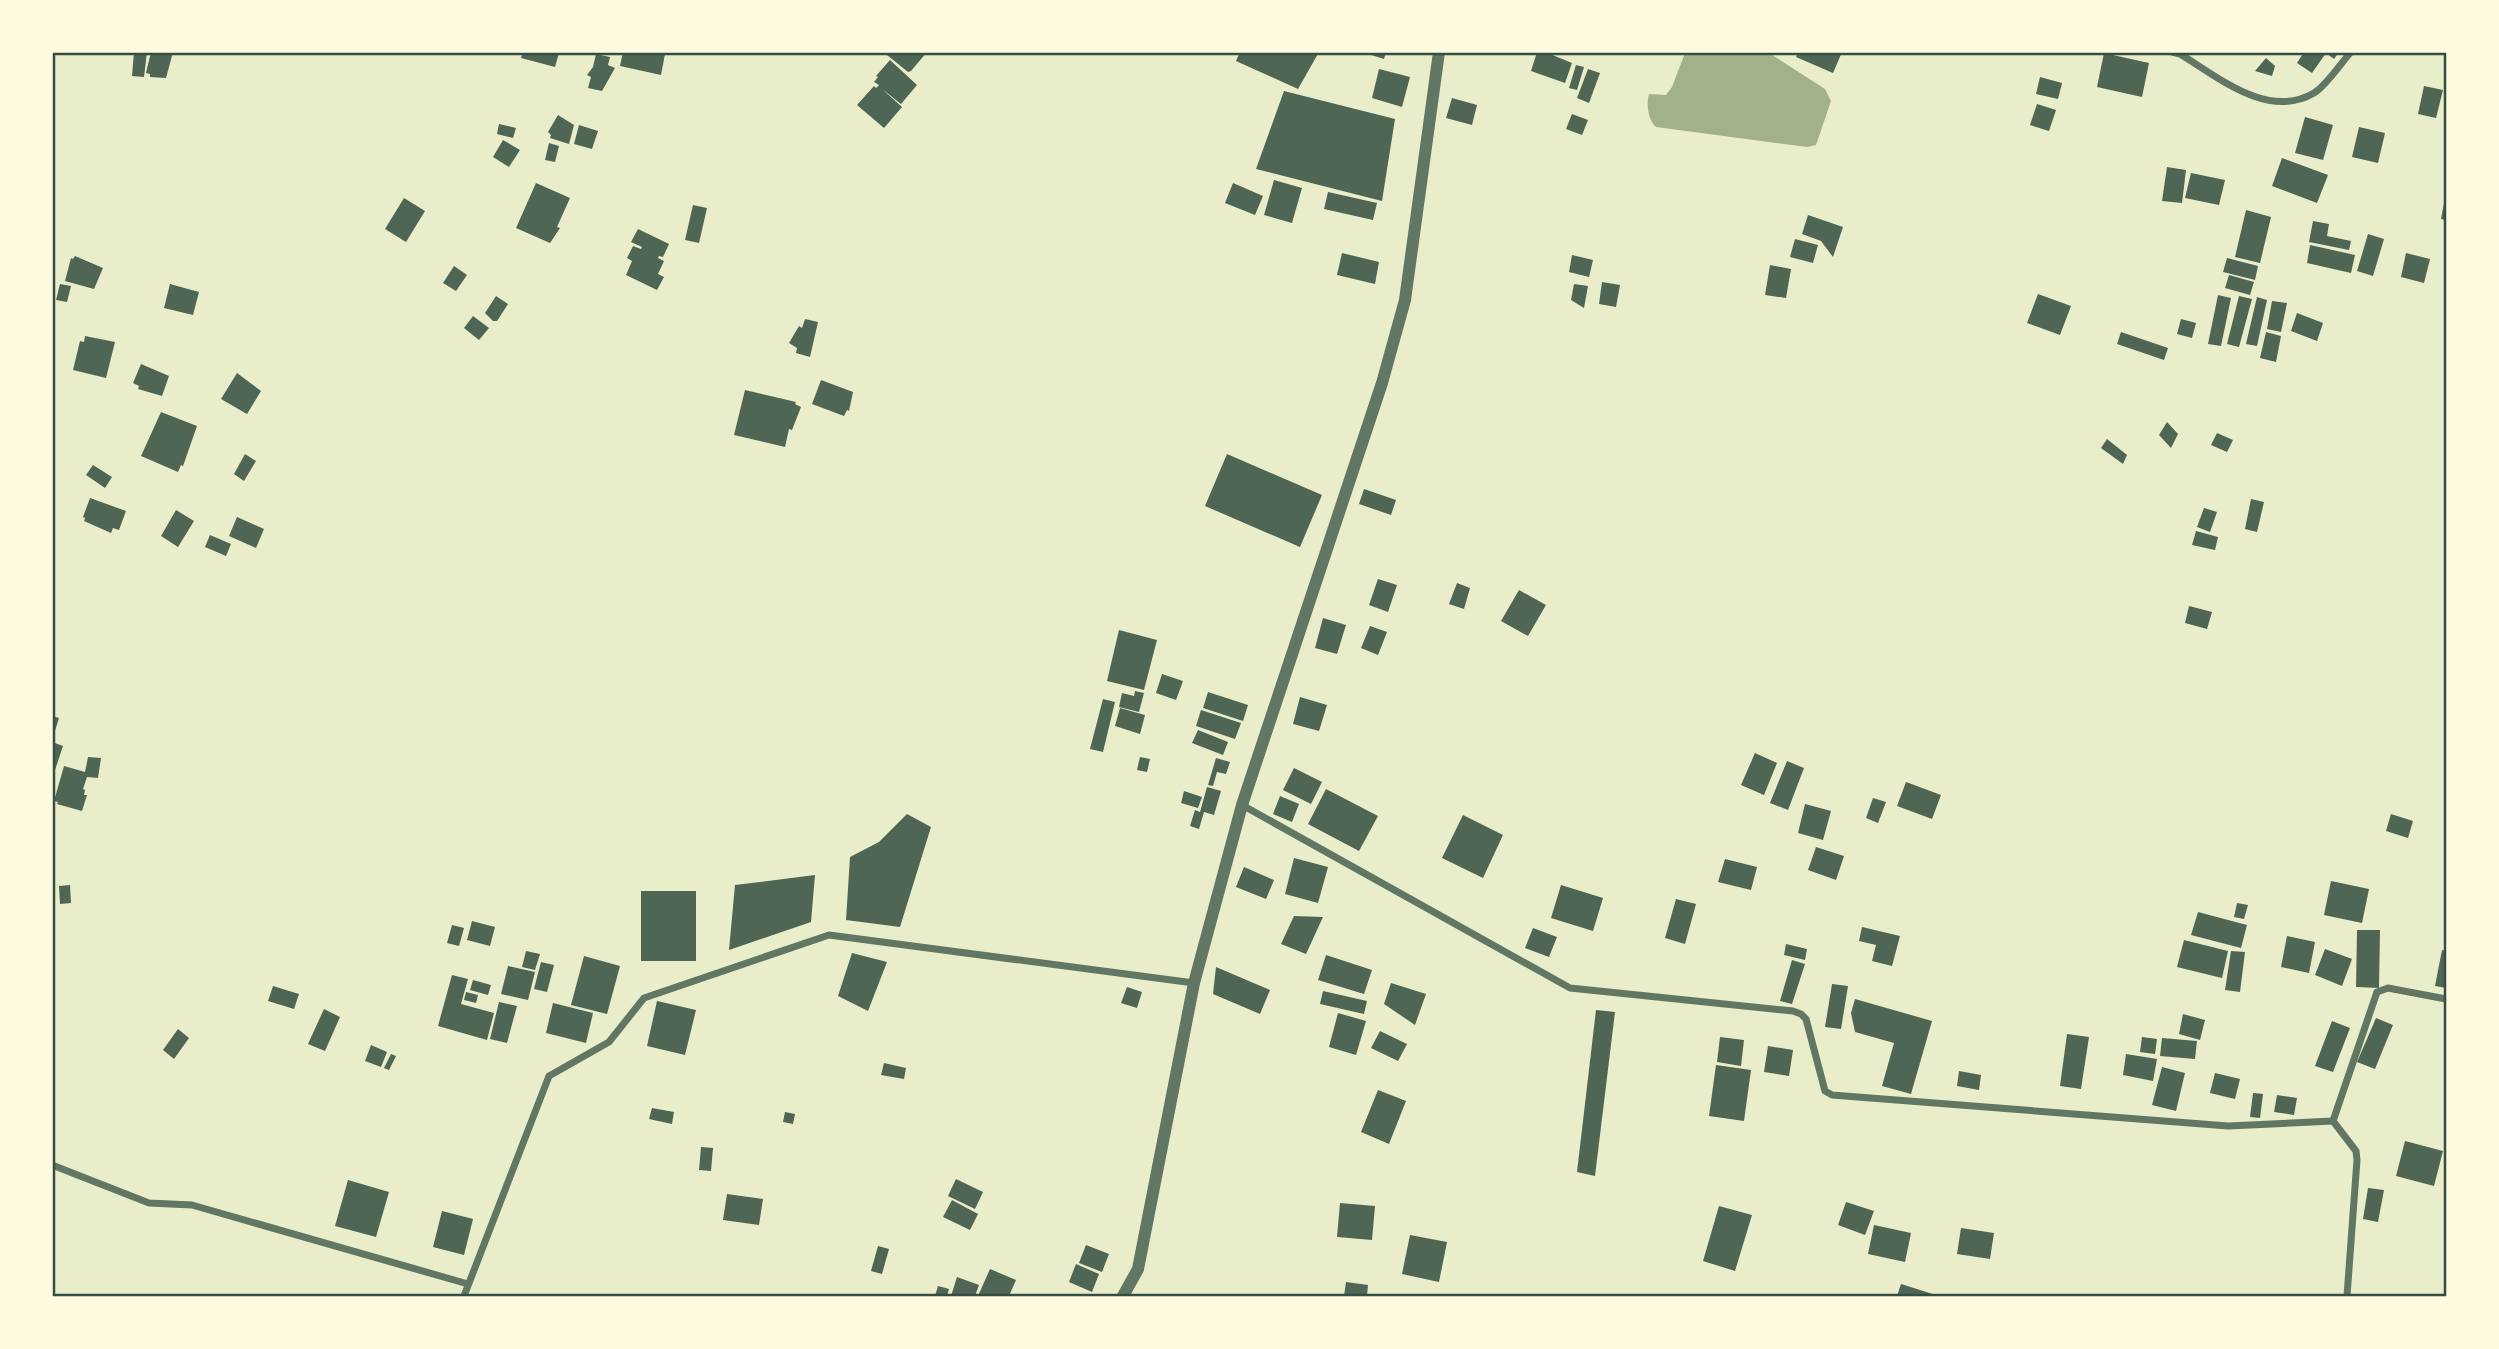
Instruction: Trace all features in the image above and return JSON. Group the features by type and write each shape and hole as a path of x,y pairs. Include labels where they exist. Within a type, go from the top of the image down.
{"street":[{"path":"1123,1297 1138,1269 1194,983 1242,805 1382,383 1405,300 1439,52"},
{"path":"2172,52 2180,54 2245,93 2268,101 2294,100 2315,93 2351,52"},
{"path":"1242,805 1559,984 1587,990 1801,1014 1806,1019 1825,1091 1832,1095 2228,1126 2333,1121"},
{"path":"464,1297 549,1076 609,1042 644,998 829,935 1194,983"},
{"path":"2333,1121 2377,992 2388,988 2446,999"},
{"path":"2333,1121 2356,1151 2357,1160 2347,1297"},
{"path":"52,1165 149,1203 192,1205 468,1284"}],"shaded area":[{"path":"1685,53 1769,53 1825,89 1831,101 1816,145 1807,147 1656,127 1653,124 1648,112 1649,94 1666,95 1672,87"}],"building":[{"path":"134,52 147,52 144,77 132,76"},
{"path":"151,52 173,52 166,78 150,77 150,74 146,73"},
{"path":"523,52 559,53 555,67 521,58"},
{"path":"623,52 665,54 661,75 620,66"},
{"path":"889,52 927,52 908,72 887,55"},
{"path":"1240,52 1319,52 1298,89 1236,61"},
{"path":"1362,52 1386,52 1384,59"},
{"path":"1537,52 1545,52 1572,63 1565,83 1531,71"},
{"path":"1798,52 1842,52 1833,73 1796,57"},
{"path":"2304,52 2339,52 2334,59 2326,53 2312,73 2297,63"},
{"path":"2104,53 2149,63 2142,97 2097,87"},
{"path":"596,54 610,57 608,65 615,68 602,91 588,88 591,77 587,75 593,67"},
{"path":"2266,58 2275,66 2272,76 2255,71"},
{"path":"890,60 917,85 901,104 882,89 902,107 884,128 857,105 874,86 876,88 879,85 874,82 878,77 876,76"},
{"path":"1576,65 1584,67 1577,90 1569,88"},
{"path":"1379,69 1410,77 1402,107 1372,98"},
{"path":"1588,69 1600,73 1589,103 1577,98"},
{"path":"2040,77 2062,83 2058,99 2036,94"},
{"path":"2424,86 2443,90 2436,118 2418,114"},
{"path":"1284,91 1395,119 1382,201 1256,169"},
{"path":"1452,98 1477,105 1472,125 1446,118"},
{"path":"2037,104 2056,110 2049,131 2030,125"},
{"path":"1572,114 1588,120 1582,135 1566,129"},
{"path":"558,115 574,125 569,144 550,138 548,132"},
{"path":"2305,117 2333,125 2323,160 2295,153"},
{"path":"499,124 516,128 513,138 497,134"},
{"path":"579,125 598,131 592,149 574,144"},
{"path":"2359,127 2385,133 2378,163 2352,157"},
{"path":"503,140 520,150 509,167 493,157"},
{"path":"549,143 559,146 555,162 545,160"},
{"path":"2282,158 2328,175 2317,203 2272,186"},
{"path":"2167,167 2186,170 2182,203 2162,201"},
{"path":"2191,173 2225,180 2219,205 2185,198"},
{"path":"1274,180 1302,188 1292,223 1264,215"},
{"path":"536,183 570,198 557,227 560,228 550,243 516,228"},
{"path":"1233,183 1263,196 1255,215 1225,203"},
{"path":"1328,192 1377,203 1373,220 1324,209"},
{"path":"404,198 425,211 406,242 385,229"},
{"path":"2446,198 2446,220 2441,219"},
{"path":"693,205 707,208 699,243 685,240"},
{"path":"2246,210 2271,217 2260,263 2235,257"},
{"path":"1808,215 1843,227 1833,257 1821,241 1802,234"},
{"path":"2313,221 2329,224 2327,236 2351,241 2349,250 2309,242"},
{"path":"638,229 669,244 663,257 658,258 664,261 658,274 664,277 657,290 626,275 632,261 627,258 633,246 642,247 631,242"},
{"path":"2368,234 2384,239 2373,276 2357,271"},
{"path":"1795,239 1818,245 1813,263 1790,257"},
{"path":"2310,245 2355,255 2351,273 2307,263"},
{"path":"1342,253 1379,262 1375,284 1337,275"},
{"path":"2406,253 2430,259 2424,283 2401,277"},
{"path":"1572,255 1593,260 1589,277 1569,272"},
{"path":"75,256 103,268 94,289 65,281 71,258"},
{"path":"2227,258 2258,266 2255,280 2223,272"},
{"path":"1770,265 1791,269 1786,298 1765,295"},
{"path":"454,266 467,275 456,291 443,283"},
{"path":"2229,275 2254,282 2250,295 2225,288"},
{"path":"1602,282 1620,285 1616,307 1599,304"},
{"path":"60,284 71,286 67,302 56,300"},
{"path":"170,284 199,292 193,315 164,308"},
{"path":"1574,284 1588,286 1584,308 1571,300"},
{"path":"2038,294 2071,306 2060,335 2027,323"},
{"path":"2218,295 2231,298 2221,346 2208,344"},
{"path":"496,296 508,304 497,321 493,321 485,313"},
{"path":"2239,296 2252,299 2239,347 2227,344"},
{"path":"2257,297 2267,300 2257,346 2246,344"},
{"path":"2272,301 2287,303 2281,332 2267,329"},
{"path":"2297,313 2323,323 2317,341 2291,331"},
{"path":"473,316 489,328 479,340 464,328"},
{"path":"805,319 818,322 810,357 796,353 797,348 789,343 799,326 802,328"},
{"path":"2181,319 2196,323 2192,338 2177,334"},
{"path":"2121,332 2168,348 2164,360 2117,344"},
{"path":"2266,332 2281,336 2276,362 2260,358"},
{"path":"85,336 115,342 106,378 73,370 80,341 84,342"},
{"path":"141,364 169,376 162,396 138,389 139,386 133,383"},
{"path":"237,373 261,391 247,414 221,399"},
{"path":"821,380 853,392 849,411 847,410 844,416 812,404"},
{"path":"745,390 796,402 795,404 801,407 792,430 789,429 785,447 734,435"},
{"path":"161,412 197,426 183,466 181,465 178,472 141,456"},
{"path":"2167,422 2178,434 2171,448 2159,435"},
{"path":"2217,433 2233,440 2227,452 2211,445"},
{"path":"2107,439 2127,455 2123,464 2101,448"},
{"path":"245,454 256,461 244,481 234,474"},
{"path":"1227,454 1322,495 1300,547 1205,506"},
{"path":"93,465 112,477 105,488 86,475"},
{"path":"1364,489 1396,500 1391,515 1359,504"},
{"path":"90,498 126,511 119,530 113,528 111,533 84,521"},
{"path":"2251,499 2264,502 2257,532 2245,529"},
{"path":"2204,508 2217,512 2210,532 2197,527"},
{"path":"176,510 194,521 178,547 161,536"},
{"path":"237,517 264,529 256,548 229,536"},
{"path":"2196,531 2218,537 2215,550 2192,545"},
{"path":"210,535 231,544 226,556 205,547"},
{"path":"1378,579 1397,585 1388,612 1369,605"},
{"path":"1457,583 1470,588 1464,609 1449,604"},
{"path":"1519,590 1546,605 1528,636 1501,621"},
{"path":"2189,606 2212,612 2207,629 2185,623"},
{"path":"1323,618 1346,625 1337,654 1315,648"},
{"path":"1370,626 1387,632 1378,655 1361,648"},
{"path":"1119,630 1157,640 1144,690 1107,681"},
{"path":"1162,674 1183,681 1176,700 1156,693"},
{"path":"1135,691 1144,693 1139,712 1119,707 1122,693 1134,696"},
{"path":"1208,692 1248,705 1243,721 1203,708"},
{"path":"1300,697 1327,705 1319,731 1293,724"},
{"path":"1103,699 1115,702 1103,752 1090,749"},
{"path":"1120,708 1145,715 1140,734 1115,726"},
{"path":"1201,710 1241,723 1235,739 1196,726"},
{"path":"52,716 59,718 53,737 52,737"},
{"path":"1198,730 1228,742 1223,755 1192,743"},
{"path":"52,742 63,746 55,770 52,769"},
{"path":"1755,753 1777,763 1764,795 1741,785"},
{"path":"88,757 101,758 98,778 87,777 83,789 84,795 87,795 82,811 57,804 58,802 54,801 64,766 85,772"},
{"path":"1140,757 1150,759 1147,772 1137,770"},
{"path":"1216,758 1230,762 1226,774 1217,772 1213,786 1208,785"},
{"path":"1787,761 1804,768 1788,810 1770,803"},
{"path":"1294,768 1322,782 1311,804 1283,790"},
{"path":"1906,782 1941,795 1932,819 1897,806"},
{"path":"1207,787 1221,791 1214,815 1204,812 1199,829 1190,826 1195,810 1200,812"},
{"path":"1326,789 1378,816 1359,851 1308,824"},
{"path":"1184,791 1202,797 1198,808 1181,803"},
{"path":"1280,796 1299,804 1292,822 1273,814"},
{"path":"1873,798 1886,802 1878,823 1866,818"},
{"path":"1805,804 1831,811 1823,840 1798,833"},
{"path":"907,814 931,827 900,927 846,920 850,857 879,842"},
{"path":"2391,814 2413,821 2408,838 2386,831"},
{"path":"1463,815 1503,835 1483,878 1442,858"},
{"path":"1816,847 1844,856 1836,880 1808,870"},
{"path":"1294,858 1328,867 1318,903 1285,894"},
{"path":"1725,859 1757,867 1751,890 1718,882"},
{"path":"1244,867 1274,880 1266,899 1236,887"},
{"path":"815,875 811,922 729,950 735,885"},
{"path":"2331,881 2369,889 2362,923 2324,915"},
{"path":"70,885 71,903 60,904 59,886"},
{"path":"1561,885 1603,898 1593,931 1551,918"},
{"path":"641,891 696,891 696,961 641,961"},
{"path":"1676,899 1696,904 1685,944 1665,938"},
{"path":"2237,903 2248,905 2244,919 2234,917"},
{"path":"2198,912 2247,925 2241,948 2191,935"},
{"path":"1294,916 1323,917 1306,954 1281,944"},
{"path":"472,921 495,927 490,946 467,940"},
{"path":"452,925 464,928 459,946 447,943"},
{"path":"1862,927 1900,936 1892,966 1872,961 1876,945 1859,941"},
{"path":"1533,928 1557,937 1549,957 1525,948"},
{"path":"2357,930 2380,930 2379,988 2356,987"},
{"path":"2287,936 2315,942 2309,973 2281,967"},
{"path":"2184,940 2228,951 2222,978 2177,967"},
{"path":"1786,944 1807,949 1805,960 1784,955"},
{"path":"2325,949 2352,959 2342,986 2315,975"},
{"path":"2442,950 2446,951 2446,988 2435,986"},
{"path":"526,951 540,954 535,970 522,967"},
{"path":"2231,951 2245,952 2240,992 2225,990"},
{"path":"852,953 887,962 868,1011 838,996"},
{"path":"1326,955 1372,970 1364,994 1318,980"},
{"path":"584,956 620,966 607,1014 571,1005"},
{"path":"1792,960 1805,964 1792,1004 1780,1001"},
{"path":"541,962 554,965 547,992 534,989"},
{"path":"508,966 535,972 528,1000 501,994"},
{"path":"1216,967 1270,990 1260,1014 1213,994"},
{"path":"452,975 468,979 461,1004 494,1013 487,1040 438,1026"},
{"path":"473,980 491,985 488,995 470,990"},
{"path":"1391,983 1426,994 1415,1025 1384,1004"},
{"path":"1832,984 1848,986 1841,1029 1825,1027"},
{"path":"273,986 299,994 294,1009 268,1001"},
{"path":"1127,987 1142,992 1137,1008 1121,1003"},
{"path":"1323,991 1367,1001 1364,1014 1320,1004"},
{"path":"466,992 478,995 476,1003 464,1000"},
{"path":"1855,999 1932,1021 1911,1094 1882,1086 1894,1043 1855,1032 1851,1013"},
{"path":"657,1001 696,1010 685,1055 647,1046"},
{"path":"499,1002 517,1006 507,1043 490,1039"},
{"path":"553,1003 593,1013 586,1043 546,1033"},
{"path":"324,1009 340,1017 325,1051 308,1044"},
{"path":"1596,1010 1615,1012 1595,1176 1577,1172"},
{"path":"1338,1013 1366,1021 1356,1055 1329,1047"},
{"path":"2183,1014 2205,1020 2200,1040 2179,1034"},
{"path":"2376,1018 2393,1025 2375,1069 2357,1062"},
{"path":"2332,1021 2350,1028 2333,1072 2315,1066"},
{"path":"178,1029 189,1038 174,1059 163,1050"},
{"path":"1380,1031 1407,1044 1398,1061 1371,1048"},
{"path":"2067,1034 2089,1037 2081,1089 2060,1086"},
{"path":"1720,1037 1744,1040 1741,1066 1717,1062"},
{"path":"2142,1037 2157,1039 2155,1054 2140,1052"},
{"path":"2162,1038 2197,1041 2195,1059 2160,1056"},
{"path":"371,1045 387,1052 381,1067 365,1061"},
{"path":"1768,1046 1793,1050 1789,1076 1764,1072"},
{"path":"391,1054 396,1056 389,1070 384,1068"},
{"path":"2126,1054 2157,1059 2153,1081 2123,1075"},
{"path":"884,1063 906,1068 904,1079 881,1075"},
{"path":"1716,1065 1751,1070 1744,1121 1709,1116"},
{"path":"2162,1067 2185,1073 2176,1111 2152,1105"},
{"path":"1959,1071 1981,1075 1979,1090 1957,1086"},
{"path":"2215,1073 2240,1079 2235,1099 2210,1093"},
{"path":"1378,1090 1406,1101 1389,1144 1361,1132"},
{"path":"2253,1093 2263,1094 2260,1118 2250,1117"},
{"path":"2277,1095 2297,1098 2294,1115 2274,1112"},
{"path":"652,1108 674,1112 672,1124 649,1119"},
{"path":"785,1112 795,1114 793,1124 783,1122"},
{"path":"2405,1141 2443,1151 2434,1186 2396,1176"},
{"path":"701,1147 713,1148 711,1171 699,1170"},
{"path":"956,1179 983,1192 975,1209 948,1196"},
{"path":"348,1180 389,1192 376,1237 335,1226"},
{"path":"2368,1188 2384,1190 2378,1222 2363,1219"},
{"path":"727,1194 763,1199 759,1225 723,1220"},
{"path":"952,1200 978,1214 970,1230 943,1217"},
{"path":"1846,1202 1874,1211 1865,1235 1838,1225"},
{"path":"1340,1203 1375,1206 1372,1240 1337,1237"},
{"path":"1719,1206 1752,1215 1735,1271 1703,1261"},
{"path":"442,1211 473,1219 464,1255 433,1247"},
{"path":"1874,1225 1911,1233 1905,1262 1868,1254"},
{"path":"1961,1228 1994,1233 1990,1259 1957,1254"},
{"path":"1410,1235 1447,1242 1439,1282 1402,1274"},
{"path":"1086,1245 1109,1254 1102,1272 1079,1263"},
{"path":"878,1246 889,1249 882,1274 871,1271"},
{"path":"1076,1264 1099,1274 1092,1292 1069,1282"},
{"path":"990,1269 1016,1280 1009,1296 978,1296"},
{"path":"957,1277 979,1285 975,1296 951,1296"},
{"path":"1346,1282 1368,1285 1367,1296 1344,1296"},
{"path":"1901,1284 1939,1296 1897,1296"},
{"path":"938,1286 949,1289 947,1296 935,1296"}]}
